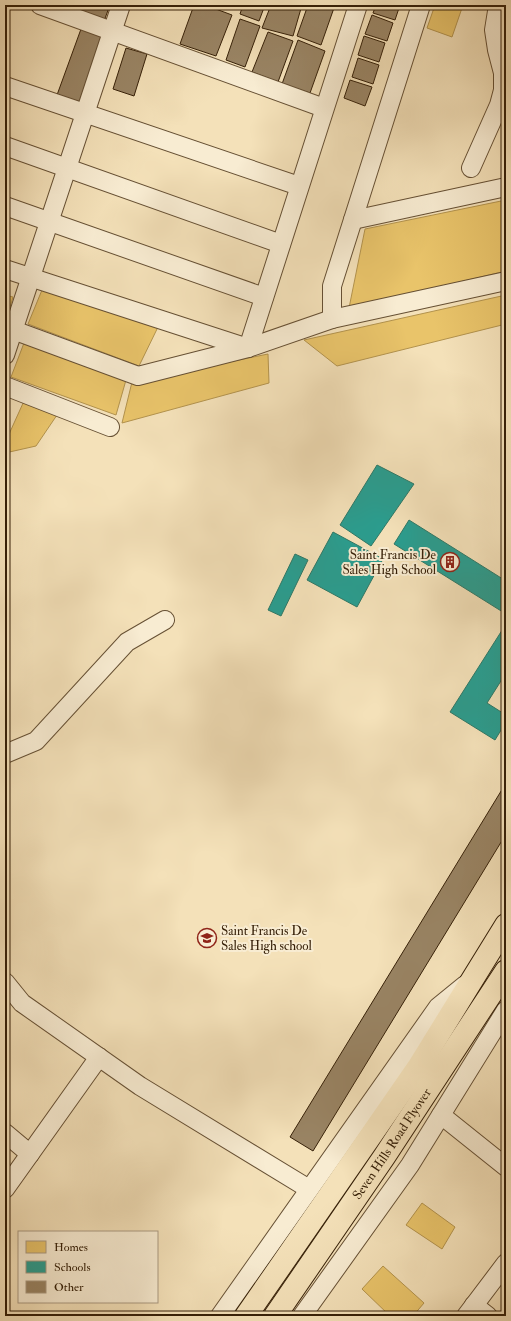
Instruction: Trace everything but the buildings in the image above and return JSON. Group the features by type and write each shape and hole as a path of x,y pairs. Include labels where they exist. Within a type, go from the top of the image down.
{"highway":[{"name":"Seven Hills Road Flyover","path":"246,1316 414,1072 506,925"},
{"name":"Seven Hills Road Flyover","path":"275,1316 384,1157 506,971"}],"street":[{"path":"40,5 324,108"},
{"path":"5,355 9,328 31,277 120,5"},
{"path":"248,348 358,5"},
{"path":"332,319 332,286 421,5"},
{"path":"471,168 499,104 503,90 503,72 497,50 494,30 498,5"},
{"path":"5,86 299,186"},
{"path":"5,146 281,244"},
{"path":"353,220 506,187"},
{"path":"5,206 264,297"},
{"path":"5,268 248,348"},
{"path":"9,328 138,376 248,348 332,319 506,281"},
{"path":"5,386 110,427"},
{"path":"5,754 36,741 127,642 165,620"},
{"path":"220,1316 438,1007 474,978"},
{"path":"5,982 22,1003 140,1086 309,1189"},
{"path":"302,1316 410,1165 441,1114 503,1021"},
{"path":"5,1189 99,1057"},
{"path":"441,1114 506,1167"},
{"path":"5,1133 30,1154"},
{"path":"476,1312 506,1263"}],"place":[{"name":"Saint Francis De Sales High School","path":"450,562"},
{"name":"Saint Francis De Sales High school","path":"207,938"}]}
